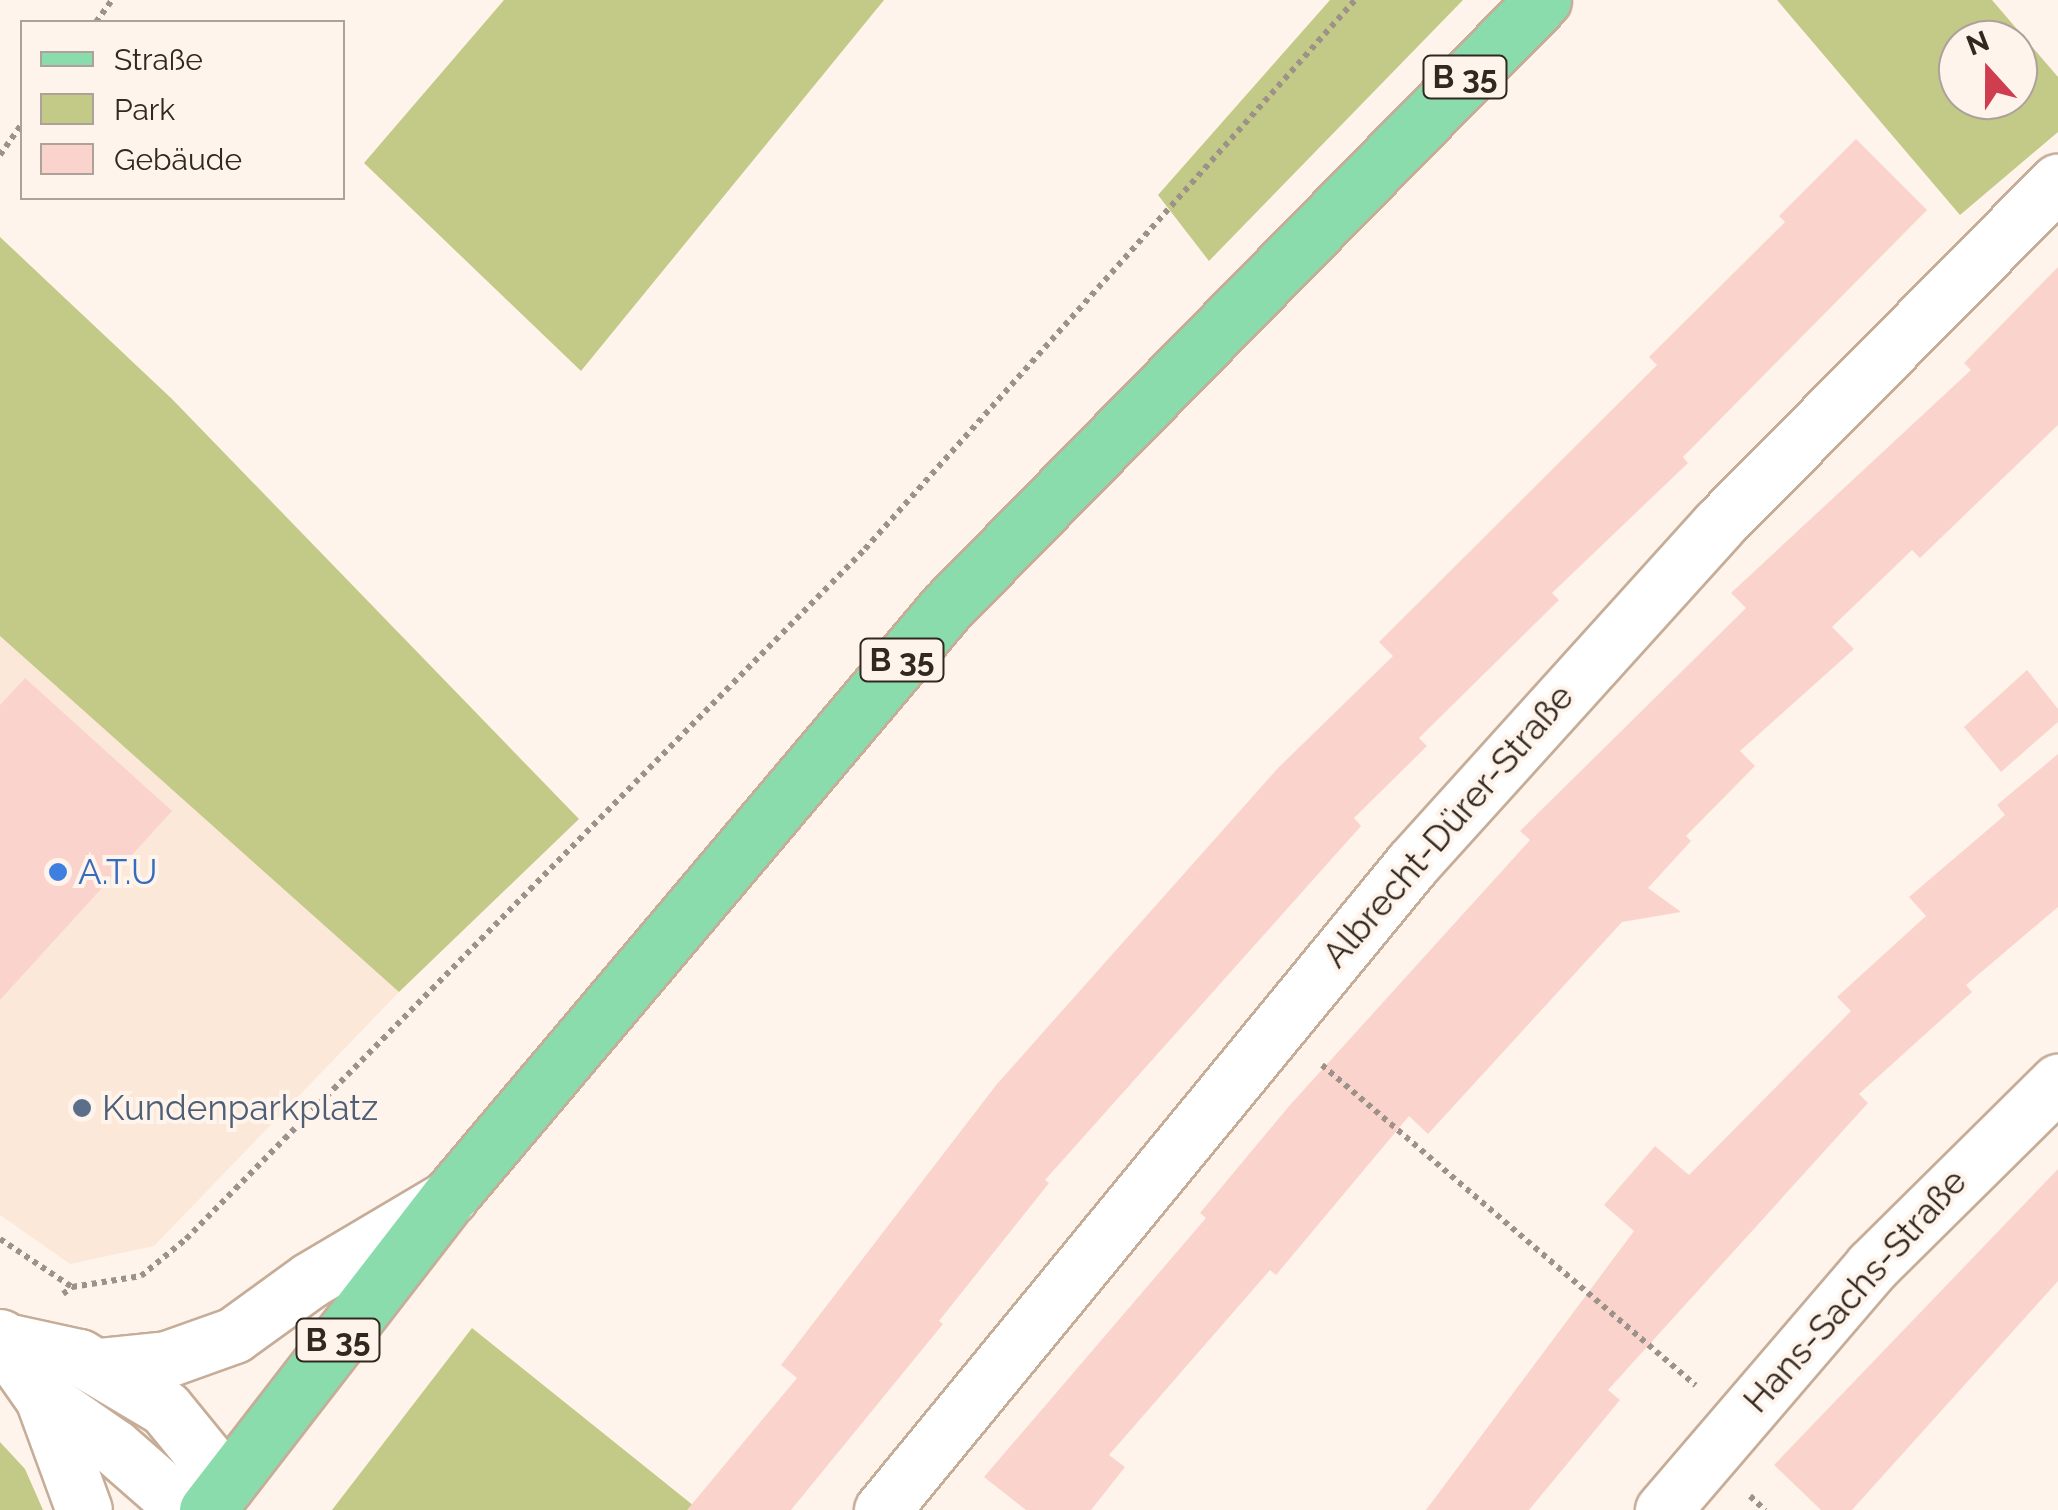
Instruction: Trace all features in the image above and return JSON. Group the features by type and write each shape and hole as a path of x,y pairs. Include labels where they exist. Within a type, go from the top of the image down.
{"main road":[{"name":"B 35","path":"207,1501 450,1196 946,608 1544,0"}],"street":[{"name":"Albrecht-Dürer-Straße","path":"882,1510 1275,1025 1718,525 2058,182"},
{"name":"Hans-Sachs-Straße","path":"1663,1510 1872,1266 2058,1082"},
{"path":"98,1366 167,1359 234,1335 310,1280 450,1196"},
{"path":"3,1339 98,1366 166,1408 207,1501"},
{"path":"3,1339 42,1398 84,1510"},
{"path":"42,1398 207,1501"}],"path":[{"path":"0,1239 72,1287 140,1276 186,1238 865,549 1355,0"},
{"path":"0,155 20,127"},
{"path":"1275,1025 1702,1389"}],"shaded area":[{"path":"0,636 399,992 154,1246 70,1264 0,1215"}],"green space":[{"path":"504,0 884,0 581,371 364,163"},
{"path":"1330,0 1463,0 1209,261 1158,195"},
{"path":"1777,0 1992,0 2009,20 1938,20 1938,120 2038,120 2038,54 2058,77 2058,132 1960,215"},
{"path":"0,237 172,399 579,819 399,992 0,636"},
{"path":"472,1328 699,1510 332,1510"},
{"path":"0,1442 25,1469 43,1510 0,1510"}],"building":[{"path":"1856,139 1927,210 1683,457 1688,463 1552,593 1559,600 1419,738 1427,746 1354,818 1361,826 1045,1180 1049,1183 939,1321 943,1324 791,1510 687,1510 797,1378 781,1365 997,1084 1278,768 1393,656 1379,642 1657,365 1649,357 1785,222 1779,216"},
{"path":"2058,267 2058,425 1920,558 1912,550 1832,627 1854,649 1740,751 1755,766 1686,836 1691,841 1648,888 1681,912 1622,922 1428,1134 1409,1116 1276,1275 1270,1270 1109,1455 1125,1467 1091,1510 1026,1510 984,1477 1206,1218 1200,1213 1290,1105 1530,840 1520,831 1746,608 1731,593 1971,370 1964,363"},
{"path":"2027,670 2058,709 2058,722 2001,772 1964,727"},
{"name":"A.T.U","path":"25,678 172,811 0,1000 0,705"},
{"path":"2058,754 2058,907 1966,985 1972,992 1859,1094 1868,1103 1608,1390 1620,1400 1529,1510 1426,1510 1634,1231 1604,1205 1655,1146 1689,1175 1851,1011 1837,997 1926,916 1909,897 2005,815 1997,805"},
{"path":"2058,1169 2058,1281 1852,1510 1821,1510 1774,1465"}],"place":[{"name":"A.T.U","path":"58,872"},
{"name":"Kundenparkplatz","path":"82,1108"}]}
